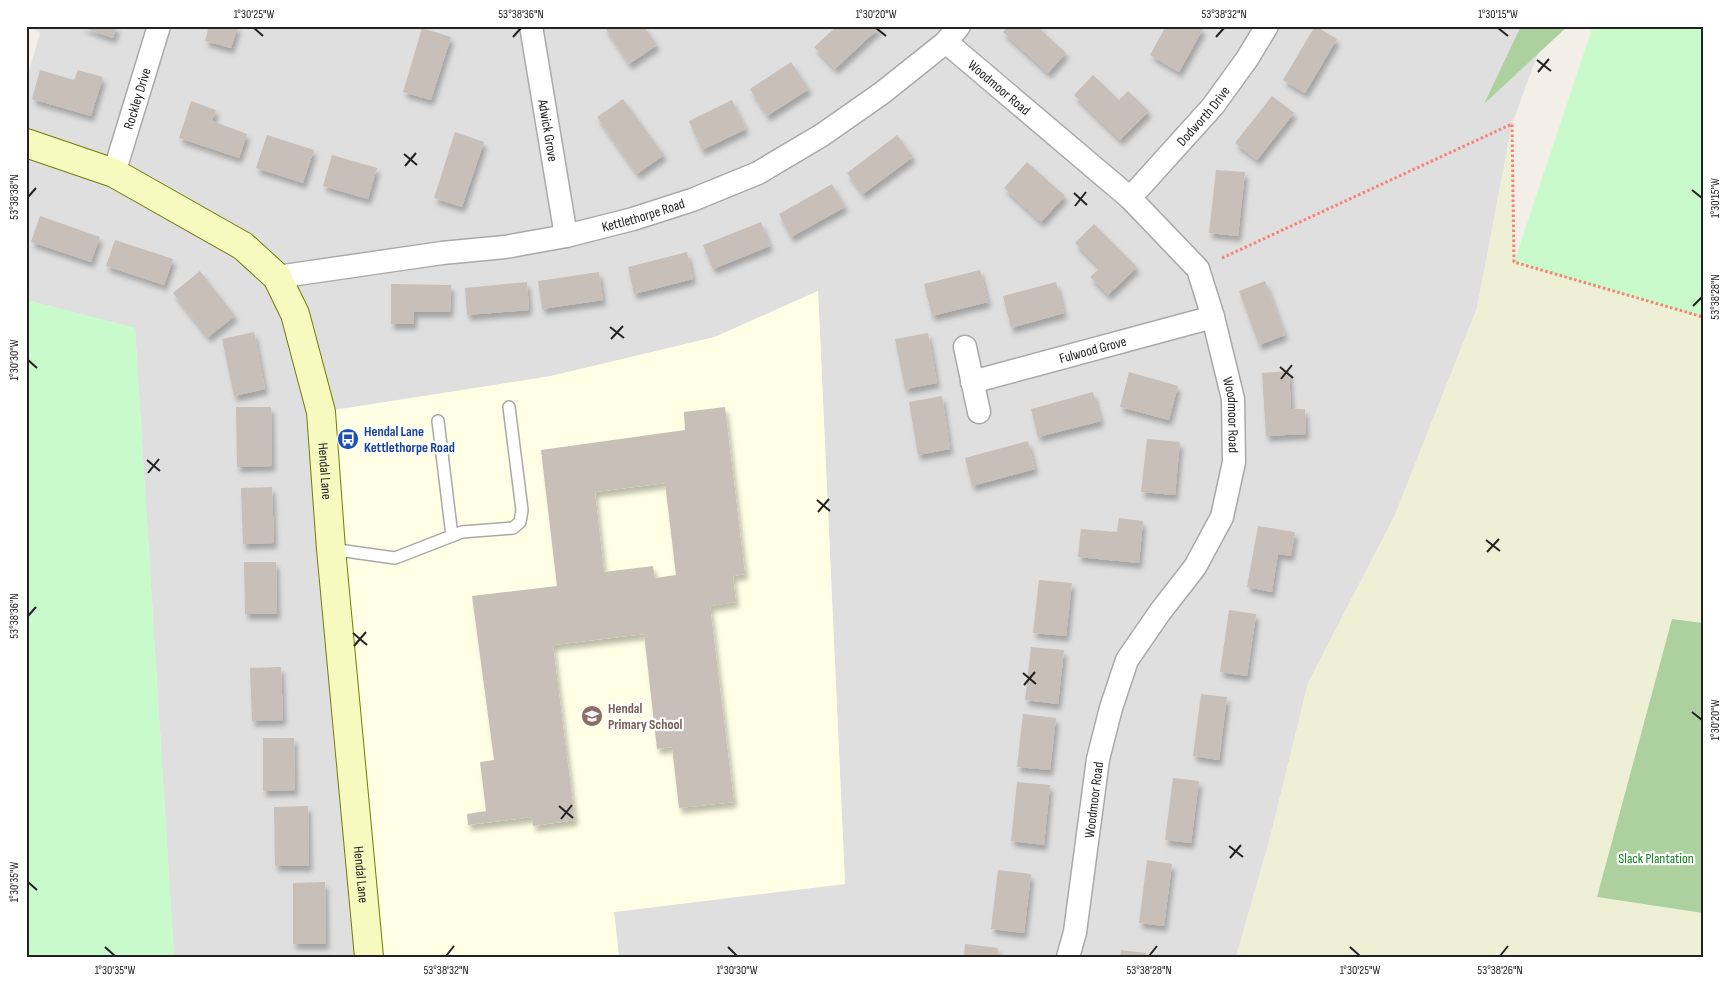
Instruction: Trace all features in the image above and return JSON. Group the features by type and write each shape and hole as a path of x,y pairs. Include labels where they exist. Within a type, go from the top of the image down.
{"street":[{"name":"Rockley Drive","path":"114,173 159,26"},
{"name":"Adwick Grove","path":"531,26 566,236"},
{"name":"Dodworth Drive","path":"1130,198 1213,106 1247,59 1267,26"},
{"name":"Kettlethorpe Road","path":"276,277 442,252 504,247 566,236 633,219 684,203 758,173 837,125 882,93 953,34"},
{"name":"Woodmoor Road","path":"953,34 1130,198 1198,269 1213,317 1233,399 1234,462 1222,517 1195,567 1160,612 1128,660 1113,700 1098,759 1075,932 1068,957"},
{"name":"Hendal Lane","path":"26,143 114,173 243,246 276,277 295,314 321,412 331,548 369,957"},
{"name":"Fulwood Grove","path":"972,382 1213,317"},
{"path":"965,346 979,412"}],"lane":[{"path":"331,548 395,558 462,532 513,528 520,522 522,510 509,407"},
{"path":"438,421 452,536"}],"path":[{"path":"1198,269 1512,124 1514,262 1703,317"}],"shaded area":[{"path":"29,26 1548,26 1512,124 1477,308 1395,515 1308,683 1270,838 1236,957 619,957 614,912 845,883 818,291 715,337 551,376 369,957 174,957 135,328 26,300 26,82 40,33"},
{"path":"1512,124 1514,261 1703,317 1703,623 1672,619 1597,897 1703,913 1703,957 1236,957 1270,838 1308,683 1395,515 1477,308"},
{"name":"Hendal Primary School","path":"818,291 845,884 614,912 619,957 369,957 321,412 551,376 715,337"}],"green space":[{"path":"1521,26 1568,26 1484,104"},
{"path":"1593,26 1703,26 1703,317 1514,262"},
{"path":"26,300 135,328 174,957 26,957"},
{"name":"Slack Plantation","path":"1672,619 1703,623 1703,913 1597,897"}],"building":[{"path":"79,26 117,26 113,38"},
{"path":"209,26 238,26 231,48 205,41"},
{"path":"604,26 644,26 657,45 629,64"},
{"path":"837,26 881,26 835,69 814,47"},
{"path":"1008,26 1043,26 1040,29 1066,53 1048,73 1003,32"},
{"path":"1166,26 1199,26 1203,29 1179,72 1150,55"},
{"path":"1315,26 1337,39 1305,93 1283,80"},
{"path":"422,28 451,37 431,100 403,92"},
{"path":"791,62 809,89 767,116 750,89"},
{"path":"40,70 74,80 78,70 103,77 91,116 32,99"},
{"path":"1093,75 1119,100 1128,91 1149,111 1120,140 1074,95"},
{"path":"1272,96 1294,113 1257,160 1235,143"},
{"path":"623,99 664,155 637,174 597,117"},
{"path":"732,100 746,129 702,150 689,121"},
{"path":"191,101 216,110 212,121 247,134 239,158 179,138"},
{"path":"455,132 484,142 462,207 434,198"},
{"path":"267,135 314,150 303,183 256,168"},
{"path":"897,135 913,157 863,194 847,173"},
{"path":"332,155 377,168 368,199 323,186"},
{"path":"1027,162 1065,196 1041,222 1004,188"},
{"path":"1216,170 1245,172 1238,236 1209,233"},
{"path":"832,184 845,207 791,237 779,214"},
{"path":"40,216 100,237 91,262 31,242"},
{"path":"761,222 770,246 713,269 703,245"},
{"path":"1094,224 1137,267 1108,295 1090,277 1100,268 1075,243"},
{"path":"115,240 173,259 164,285 106,266"},
{"path":"687,252 693,279 634,294 628,267"},
{"path":"980,270 988,302 932,316 924,284"},
{"path":"200,271 235,316 208,337 173,293"},
{"path":"599,272 603,300 542,309 538,281"},
{"path":"1265,281 1285,335 1259,345 1239,291"},
{"path":"527,282 529,310 467,315 465,288"},
{"path":"1056,282 1064,313 1011,328 1003,296"},
{"path":"391,284 451,285 450,312 414,312 414,324 391,324"},
{"path":"254,332 265,389 234,396 222,339"},
{"path":"928,333 937,383 905,389 895,339"},
{"path":"1289,371 1291,409 1305,409 1306,434 1266,436 1262,373"},
{"path":"1129,372 1178,386 1169,420 1120,407"},
{"path":"1093,392 1101,421 1038,437 1031,409"},
{"path":"942,396 950,449 918,455 909,402"},
{"path":"236,407 271,407 272,466 237,467"},
{"path":"725,407 745,574 733,576 736,602 710,606 734,802 679,808 672,747 657,749 644,634 553,645 575,820 533,826 532,817 468,825 467,814 486,811 480,762 494,760 472,596 557,586 541,450 685,430 684,412","holes":["665,483 676,575 655,578 653,566 604,572 595,492"]},
{"path":"1147,439 1180,442 1175,495 1141,492"},
{"path":"1028,441 1035,469 972,486 965,458"},
{"path":"272,487 274,543 243,544 241,488"},
{"path":"1119,518 1143,521 1139,563 1078,557 1081,529 1117,532"},
{"path":"1258,526 1295,532 1291,556 1278,554 1272,592 1247,587"},
{"path":"244,562 276,562 277,614 245,614"},
{"path":"1039,580 1072,583 1066,636 1033,633"},
{"path":"1229,610 1256,614 1247,676 1220,672"},
{"path":"1031,647 1064,650 1058,704 1025,700"},
{"path":"281,667 283,720 252,721 250,668"},
{"path":"1201,694 1227,697 1219,760 1193,756"},
{"path":"1023,714 1056,718 1050,770 1017,767"},
{"path":"263,738 294,738 295,790 263,791"},
{"path":"1173,778 1199,781 1191,843 1165,840"},
{"path":"1017,782 1050,785 1044,845 1011,841"},
{"path":"308,806 309,866 275,866 274,807"},
{"path":"1147,860 1172,864 1164,926 1139,923"},
{"path":"998,870 1031,874 1024,933 991,929"},
{"path":"325,882 326,944 293,944 293,883"},
{"path":"965,944 998,948 997,957 964,957"},
{"path":"1121,950 1146,953 1146,957 1120,957"}],"place":[{"name":"Hendal Lane Kettlethorpe Road","path":"348,439"},
{"name":"Hendal Primary School","path":"592,716"}]}
